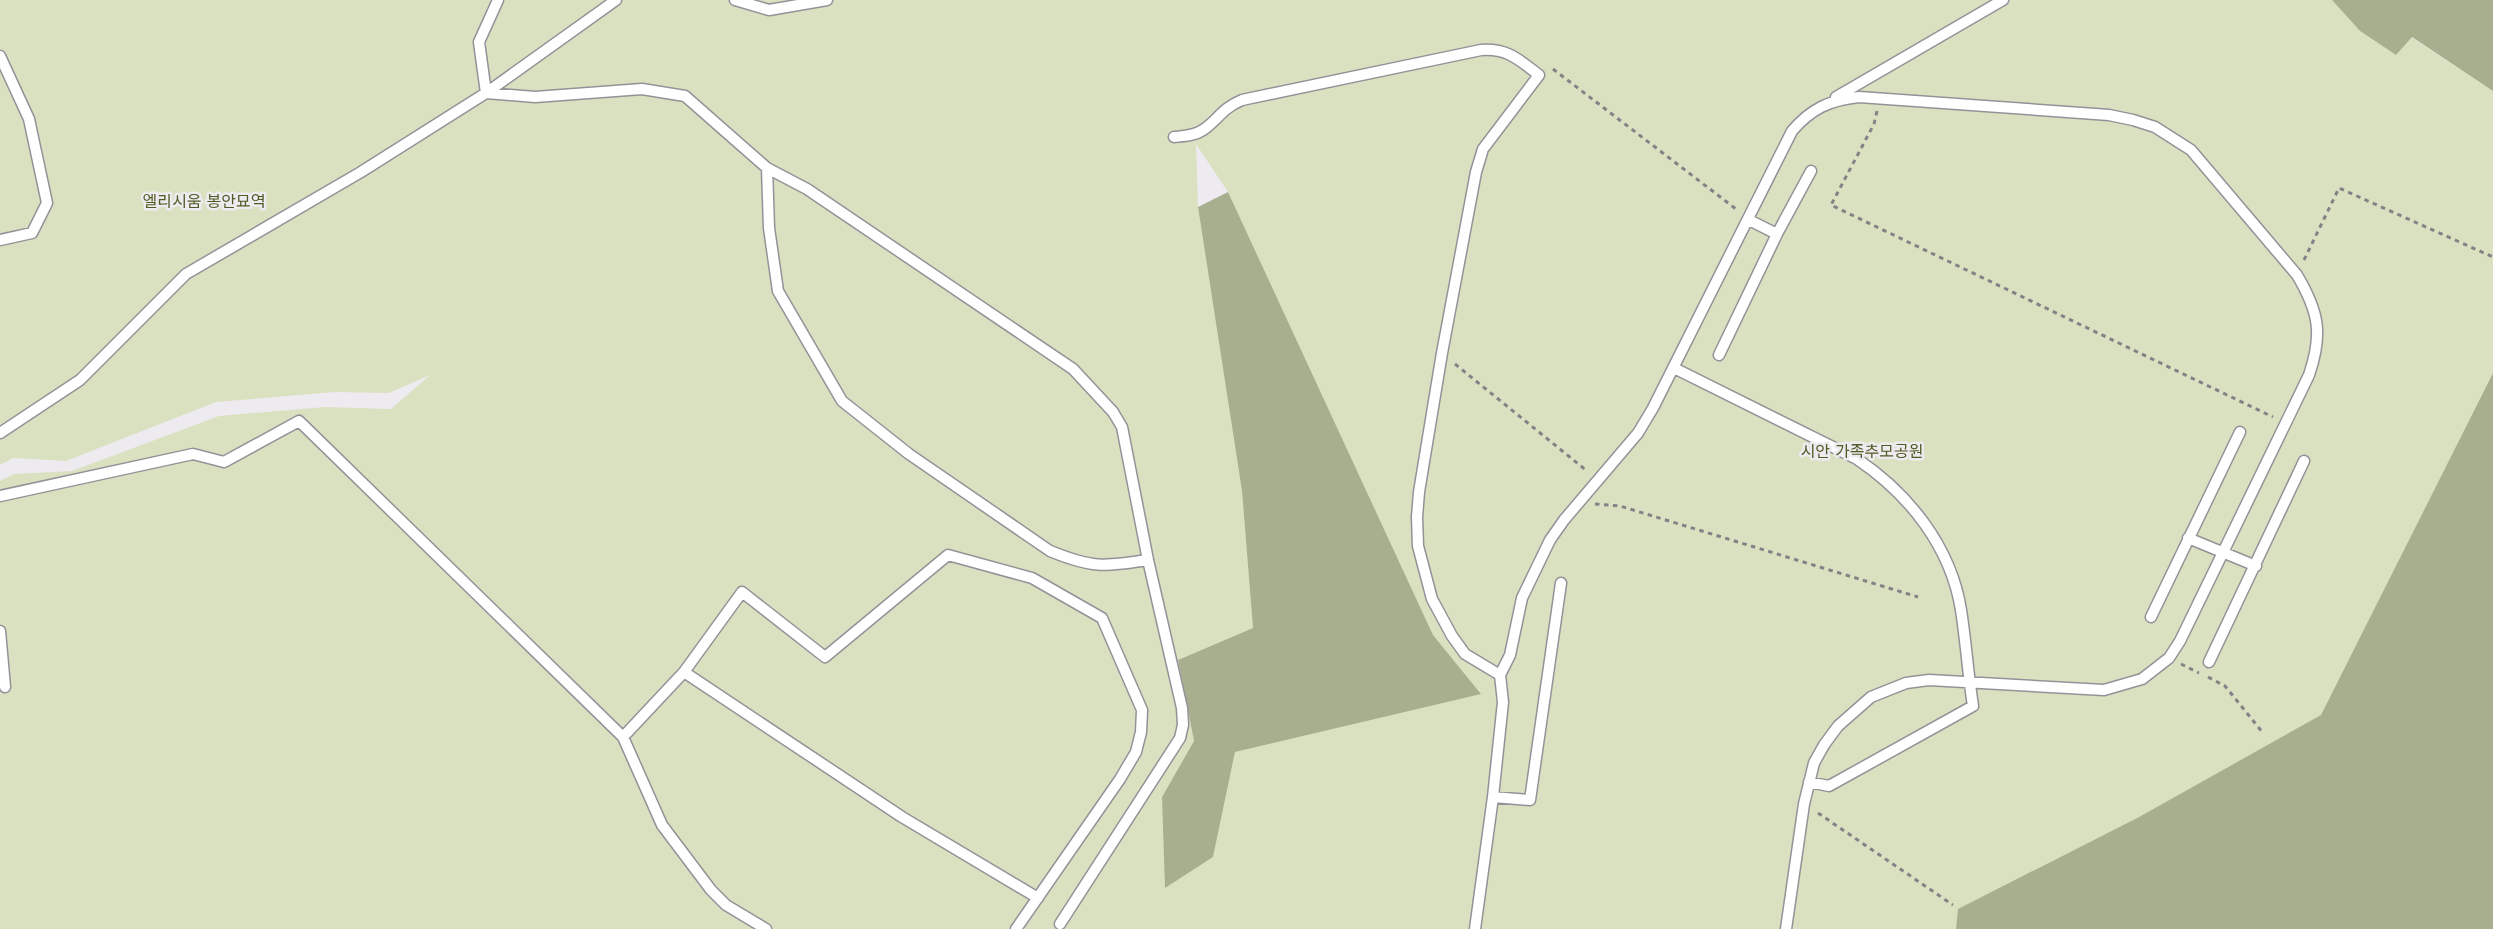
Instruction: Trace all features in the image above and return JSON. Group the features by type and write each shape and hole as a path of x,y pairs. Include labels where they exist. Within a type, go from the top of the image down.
{"lane":[{"path":"486,93 479,42 498,0"},
{"path":"0,433 81,380 186,274 361,171 486,93 616,0"},
{"path":"735,0 769,10 826,0"},
{"path":"1475,929 1503,702 1500,675 1510,655 1522,598 1550,540 1578,503 1638,433 1674,368 1792,131 1813,111 2003,0"},
{"path":"1174,137 1192,135 1203,130 1226,107 1242,100 1481,50 1496,49 1509,53 1539,75 1483,149 1476,172 1442,353 1417,517 1418,546 1432,599 1452,636 1465,654 1500,675"},
{"path":"0,56 29,119 47,203 32,233 0,240"},
{"path":"486,93 535,97 642,89 685,96 767,168 807,189 1073,369 1113,412 1122,427 1148,560 1182,708 1183,725 1180,738 1060,924"},
{"path":"1786,929 1809,782 1824,745 1838,726 1872,697 1906,683 1929,680 2104,690 2142,679 2169,658 2180,641 2309,375 2319,335 2315,313 2308,294 2297,275 2191,150 2155,127 2109,116 1880,97 1844,98 1826,103"},
{"path":"767,168 769,228 778,291 842,401 909,454 1050,551 1072,560 1106,567 1148,560"},
{"path":"1719,355 1811,171"},
{"path":"1749,220 1778,234"},
{"path":"1674,368 1857,459 1898,491 1919,515 1935,540 1952,578 1960,609 1973,706 1829,786 1809,782"},
{"path":"0,496 193,454 224,462 299,422 623,737 662,825 711,890 726,905 766,929"},
{"path":"2151,618 2240,432"},
{"path":"2209,662 2304,461"},
{"path":"2188,538 2256,566"},
{"path":"623,737 684,672 742,592 825,657 948,555 1032,578 1102,618 1142,710 1141,732 1136,752 1120,779 1016,929"},
{"path":"1493,797 1530,800 1561,583"},
{"path":"0,631 5,687"},
{"path":"684,672 902,817 1038,898"}],"path":[{"path":"1539,75 1548,65 1749,220"},
{"path":"1880,97 1874,124 1831,205 2286,423"},
{"path":"2297,275 2339,188 2493,257"},
{"path":"1442,353 1598,480"},
{"path":"1578,503 1620,506 1918,597"},
{"path":"2169,658 2224,686 2263,733"},
{"path":"1804,804 1953,905"}],"green space":[{"path":"0,0 2332,0 2360,31 2396,55 2411,37 2493,91 2493,373 2322,715 2139,817 1959,909 1956,929 0,929 0,481 14,474 72,471 219,416 325,407 391,409 430,375 389,393 335,392 216,402 66,461 13,458 0,465","holes":["1196,144 1228,192 1433,635 1480,693 1235,752 1213,857 1162,797 1194,741 1178,660 1253,628 1242,491 1198,207"]},
{"path":"2332,0 2493,0 2493,91 2412,37 2396,55 2360,31"},
{"path":"1228,192 1433,635 1481,694 1235,752 1213,857 1165,888 1162,797 1194,741 1178,660 1253,628 1242,491 1198,207"},
{"path":"2493,373 2493,929 1956,929 1958,909 2139,817 2321,715"}],"park label":[{"name":"엘리시움 봉안묘역","path":"204,201"},
{"name":"시안 가족추모공원","path":"1862,451"}]}
